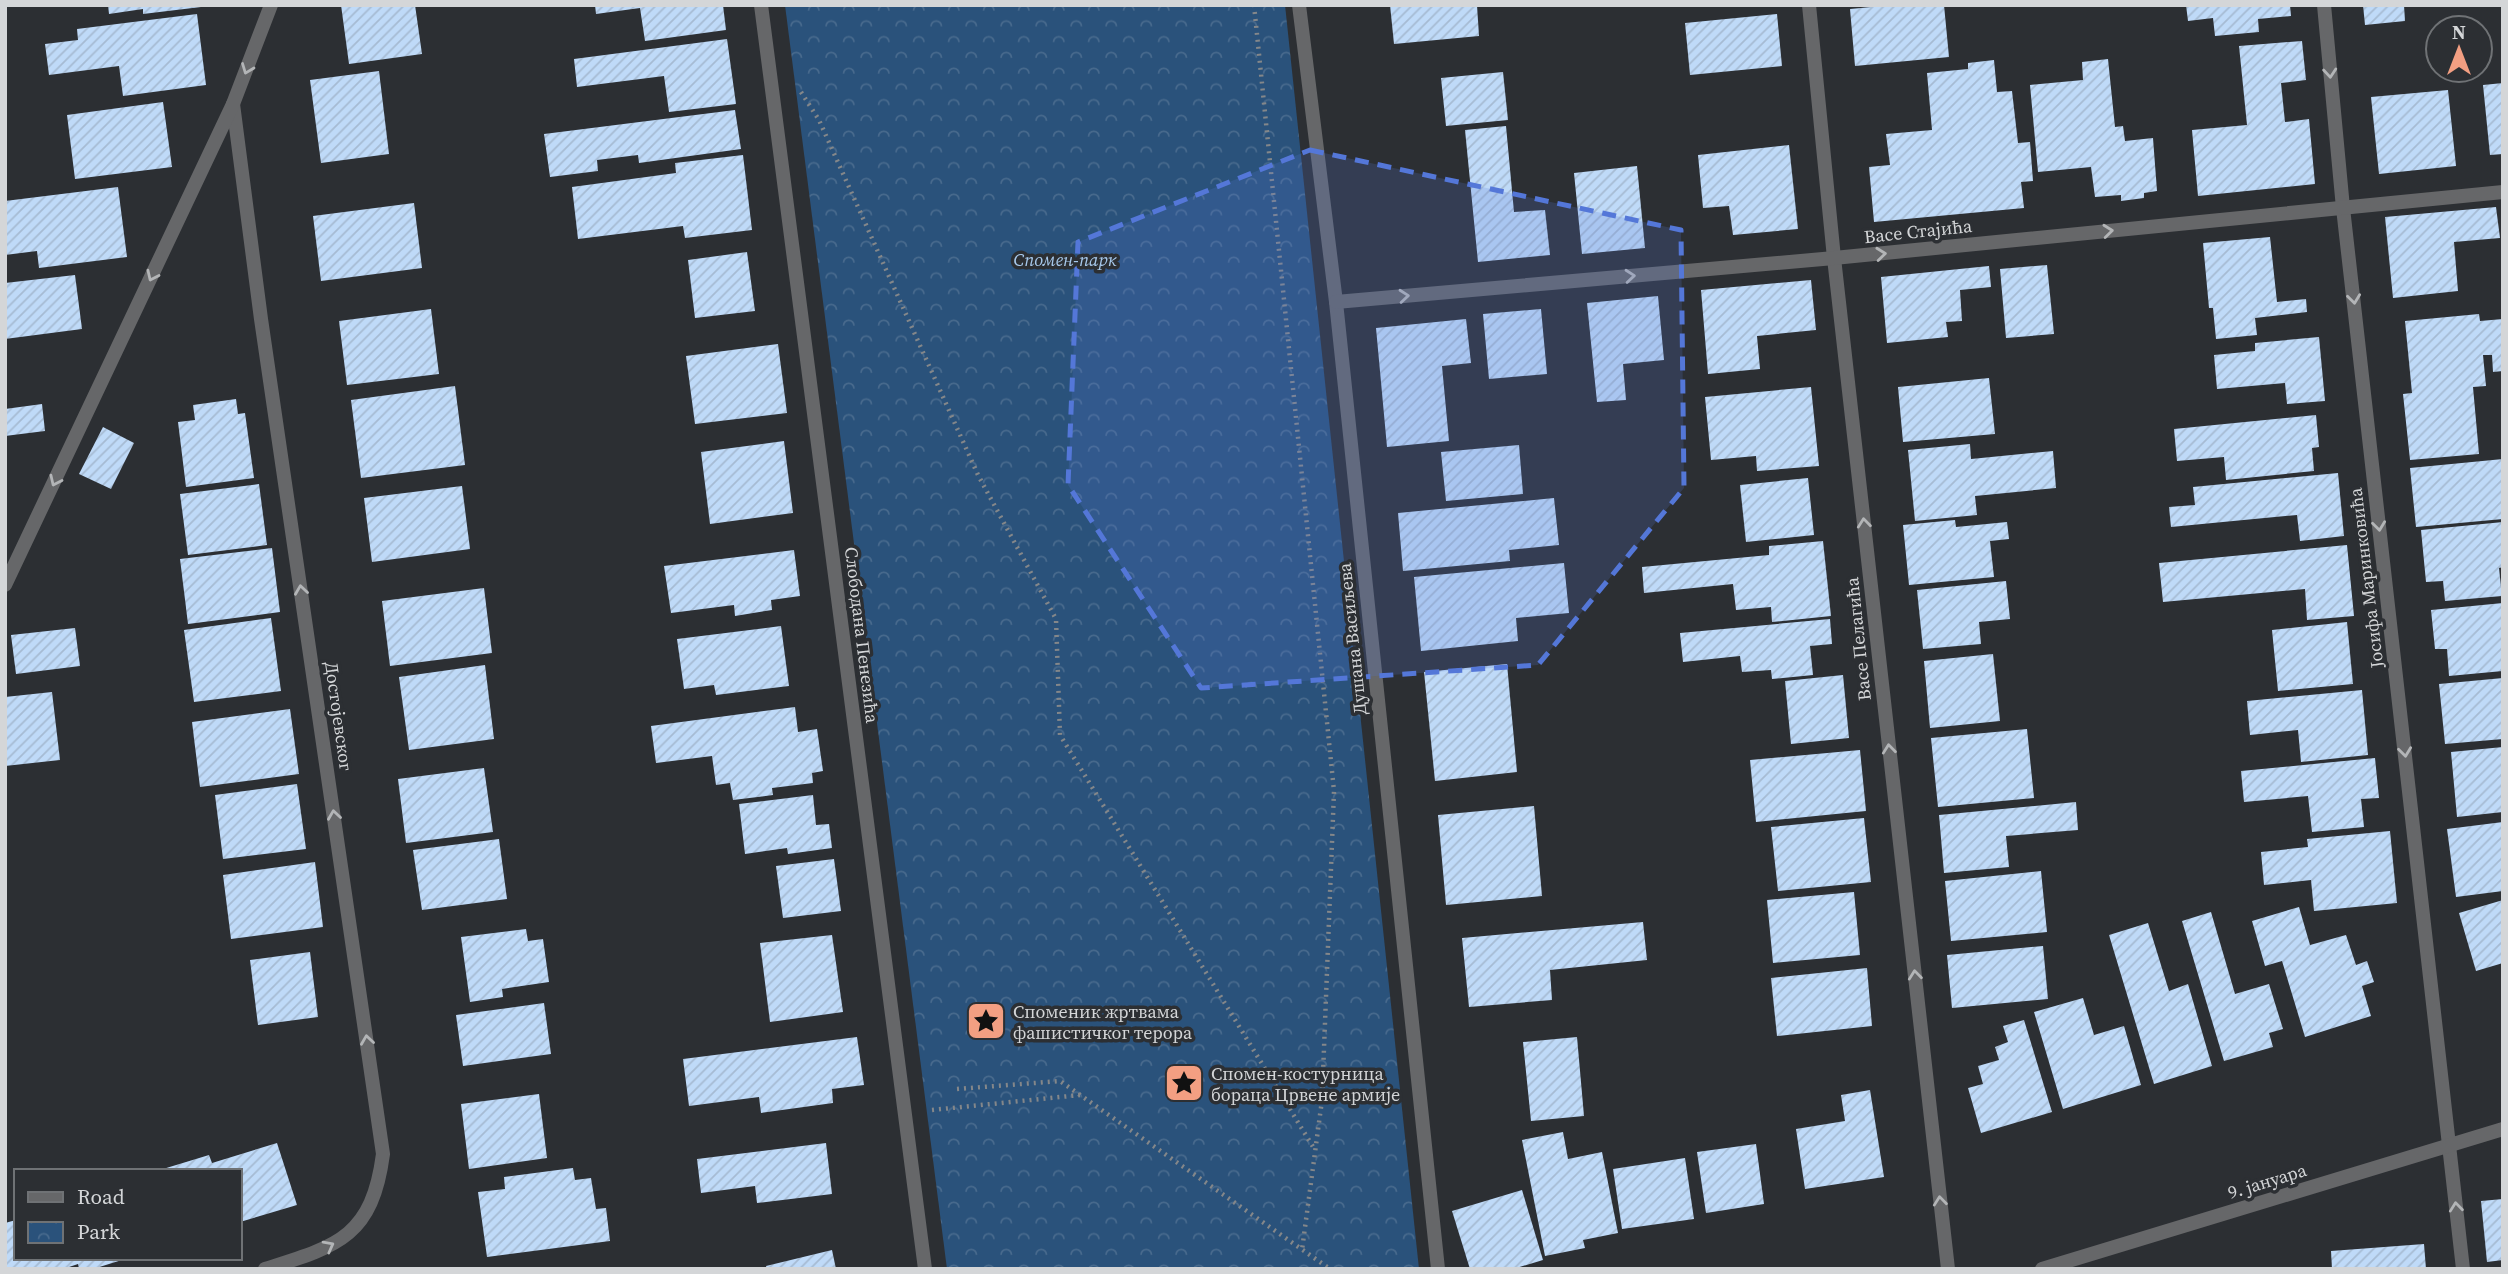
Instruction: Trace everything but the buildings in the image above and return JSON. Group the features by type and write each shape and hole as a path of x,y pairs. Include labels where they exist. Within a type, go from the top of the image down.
{"street":[{"name":"Достојевског","path":"5,585 233,104 271,5"},
{"name":"Слободана Пенезића","path":"761,5 925,1269"},
{"name":"Душана Васиљева","path":"1299,5 1336,302 1438,1269"},
{"name":"Васе Пелагића","path":"1809,5 1834,258 1948,1269"},
{"name":"Јосифа Маринковића","path":"2324,5 2343,208 2463,1269"},
{"name":"Достојевског","path":"233,104 261,320 383,1154 380,1181 372,1205 355,1229 337,1243 318,1252 265,1269"},
{"name":"Васе Стајића","path":"1336,302 1834,258 2503,192"},
{"name":"9. јануара","path":"2042,1269 2503,1129"}],"path":[{"path":"1254,5 1334,791 1322,1100 1302,1250"},
{"path":"799,88 820,120 978,475 1056,619 1060,735 1315,1150"},
{"path":"957,1089 1060,1081 1330,1269"},
{"path":"905,1113 1081,1095"}],"highlighted area":[{"path":"1310,150 1681,230 1684,488 1538,665 1201,688 1068,485 1078,242"}],"green space":[{"name":"Спомен-парк","path":"785,5 1285,5 1419,1269 947,1269"}],"place":[{"name":"Споменик жртвама фашистичког терора","path":"986,1021"},
{"name":"Спомен-костурница бораца Црвене армије","path":"1184,1083"}]}
